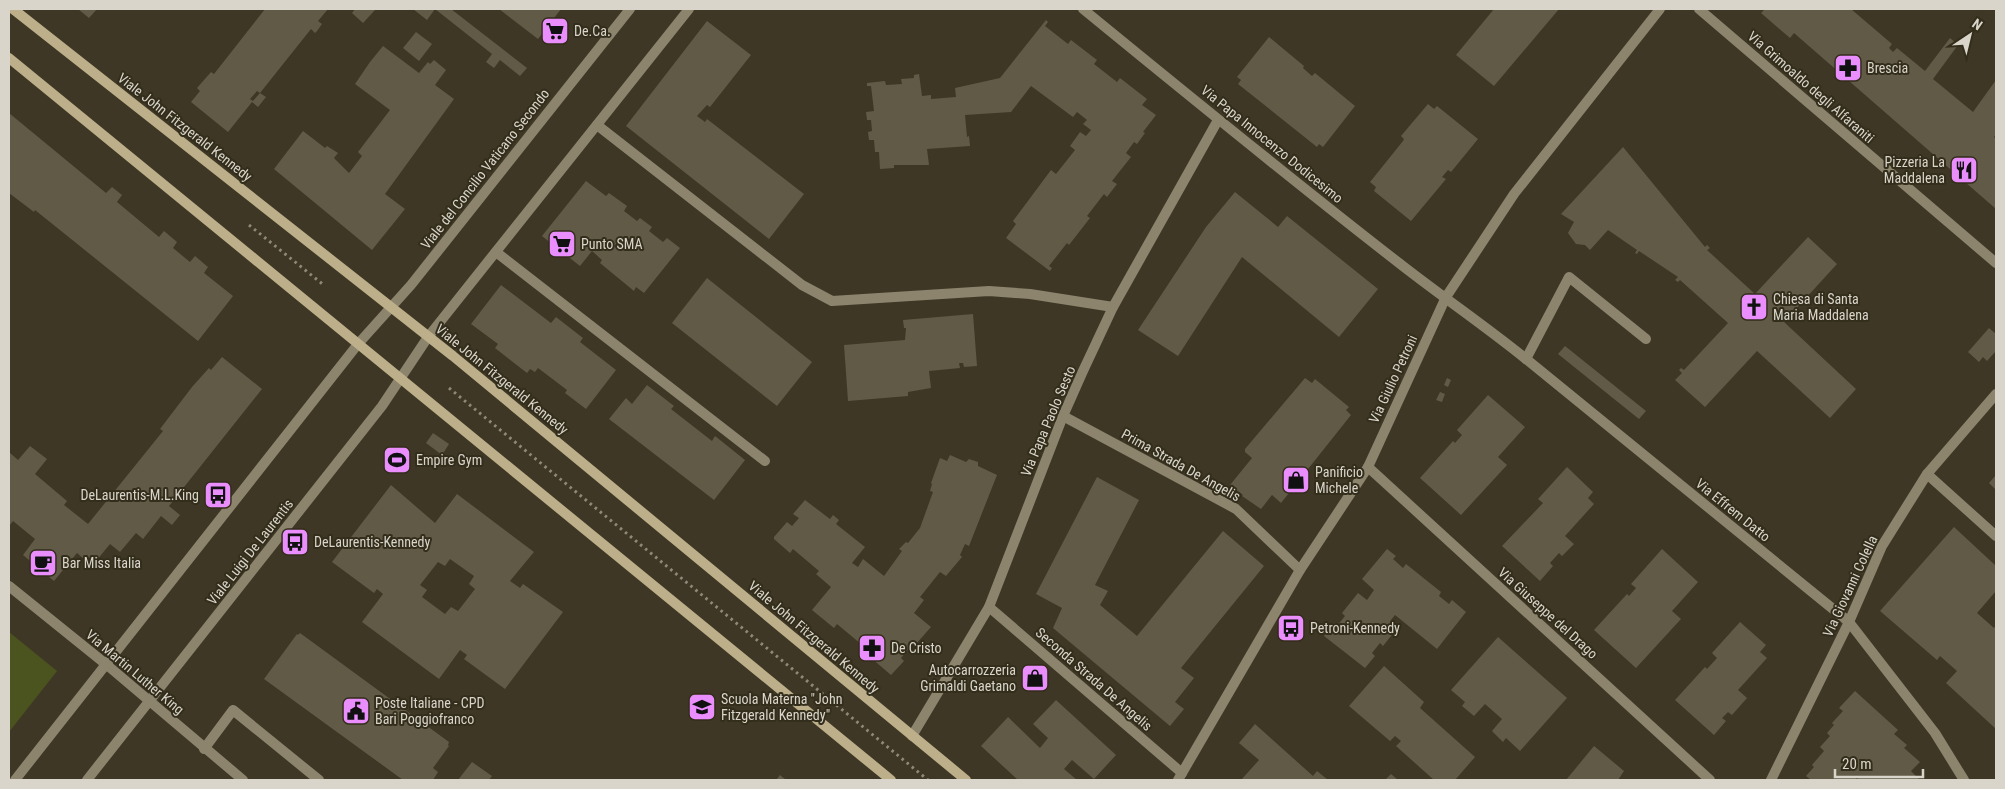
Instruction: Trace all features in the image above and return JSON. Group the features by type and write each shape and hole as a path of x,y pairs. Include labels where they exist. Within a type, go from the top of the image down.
{"main road":[{"name":"Viale John Fitzgerald Kennedy","path":"13,9 392,307 966,780"},
{"path":"9,58 891,780"}],"street":[{"name":"Viale del Concilio Vaticano Secondo","path":"358,344 392,307 630,9"},
{"path":"428,337 688,9"},
{"name":"Via Papa Innocenzo Dodicesimo","path":"1084,9 1218,120 1401,264 1446,297"},
{"name":"Via Giulio Petroni","path":"1180,777 1300,570 1368,467 1446,297 1514,194 1660,9"},
{"name":"Via Grimoaldo degli Alfaraniti","path":"1699,9 1996,263"},
{"name":"Via Papa Paolo Sesto","path":"912,736 989,607 1063,416 1113,307 1218,120"},
{"path":"597,125 802,285 832,301 989,291 1030,294 1113,307"},
{"path":"496,252 765,461"},
{"path":"1526,359 1569,277 1646,339"},
{"name":"Via Effrem Datto","path":"1446,297 1526,359 1850,622 1935,733 1964,780"},
{"name":"Viale Luigi De Laurentis","path":"87,780 402,379 428,337"},
{"path":"15,780 358,344"},
{"name":"Via Giovanni Colella","path":"1771,780 1850,622 1882,546 1927,474 1996,394"},
{"name":"Prima Strada De Angelis","path":"1063,416 1236,510 1300,570"},
{"name":"Via Giuseppe del Drago","path":"1368,467 1710,780"},
{"path":"1927,474 1996,536"},
{"name":"Via Martin Luther King","path":"9,586 107,665 204,749 243,780"},
{"name":"Seconda Strada De Angelis","path":"989,607 1180,777"},
{"path":"204,749 233,710 319,780"}],"path":[{"path":"449,388 928,780"}],"green space":[{"path":"9,632 57,671 9,732"}],"building":[{"path":"78,9 97,9 89,18"},
{"path":"265,9 328,9 318,21 322,24 317,31 315,33 311,29 260,93 266,97 258,107 252,102 228,132 191,102 200,91 197,88 211,72 214,74","holes":["257,91 260,93 253,101 250,99"]},
{"path":"355,9 376,9 363,23 352,13"},
{"path":"413,9 435,9 427,20"},
{"path":"435,9 451,9 527,68 520,76 500,60 494,68 486,62 492,54"},
{"path":"499,9 561,9 538,39"},
{"path":"1494,9 1559,9 1494,86 1456,55"},
{"path":"1762,9 1851,9 1892,44 1889,48 1893,52 1897,48 1925,71 1950,38 1958,45 1933,79 1973,112 1996,80 1996,134 1994,137 1996,139 1996,209 1794,33 1790,38 1761,13 1764,10"},
{"path":"1046,20 1048,22 1045,26 1068,44 1071,40 1097,60 1094,64 1117,82 1120,78 1147,99 1142,105 1156,115 1143,132 1145,133 1137,144 1134,142 1126,153 1131,157 1112,181 1117,184 1107,197 1104,194 1087,216 1090,218 1069,245 1067,243 1049,266 1052,268 1050,271 1006,238 1016,224 1013,221 1051,170 1056,174 1075,150 1070,146 1080,132 1086,136 1091,130 1083,124 1087,120 1077,112 1073,117 1031,86 1011,112 965,115 967,137 969,136 970,146 927,149 929,165 894,165 894,168 880,169 879,152 875,152 874,140 869,140 868,132 872,131 871,120 867,120 866,112 874,111 871,86 867,86 867,83 885,81 886,85 902,84 901,79 914,78 914,75 919,74 922,96 931,95 931,99 956,97 955,88 1000,78"},
{"path":"707,21 751,55 710,107 707,105 697,116 705,122 707,119 804,194 769,239 626,126"},
{"path":"416,32 432,44 419,61 403,48"},
{"path":"1269,37 1304,66 1303,68 1312,76 1315,73 1355,106 1323,147 1319,144 1317,147 1238,84 1241,80 1237,77"},
{"path":"383,46 419,73 428,62 430,64 434,60 446,70 435,85 454,99 385,194 405,209 372,250 274,169 303,131 325,148 327,146 338,153 334,158 349,173 362,156 358,152 390,110 355,84"},
{"path":"1428,104 1434,109 1437,106 1478,139 1451,172 1448,170 1442,177 1446,179 1411,221 1374,191 1376,187 1370,182 1403,141 1404,139 1401,136"},
{"path":"9,113 106,193 112,187 122,195 117,202 159,237 164,231 177,242 173,248 190,262 195,256 208,267 204,273 233,296 198,341 35,210 34,212 9,193"},
{"name":"Chiesa di Santa Maria Maddalena","path":"1623,147 1705,247 1707,245 1710,248 1707,250 1755,294 1808,237 1837,264 1784,322 1856,389 1830,418 1757,351 1705,407 1675,380 1682,373 1679,370 1681,368 1684,370 1728,323 1680,280 1678,282 1675,280 1678,277 1639,251 1637,254 1635,253 1637,250 1608,230 1590,250 1585,245 1576,244 1568,233 1574,222 1561,214"},
{"path":"586,181 606,196 609,193 627,206 624,211 637,221 640,218 652,227 649,231 663,242 667,238 680,248 644,293 636,287 634,291 600,263 602,260 592,251 580,266 542,236"},
{"path":"1235,192 1278,227 1287,216 1378,289 1339,337 1242,257 1178,356 1138,330 1206,227"},
{"path":"707,278 812,362 777,406 672,323"},
{"path":"501,285 551,323 556,317 583,338 580,342 616,370 586,409 565,393 567,390 538,368 535,372 530,369 527,373 495,348 498,344 471,324"},
{"path":"973,314 977,366 964,367 963,363 959,363 960,368 929,371 931,388 908,392 908,396 848,401 844,345 905,340 906,328 904,328 903,320"},
{"path":"1989,328 1996,334 1996,351 1987,361 1983,357 1979,362 1968,352"},
{"path":"1565,346 1646,411 1639,419 1558,354"},
{"path":"222,357 262,389 169,506 180,515 172,525 161,516 143,539 136,533 120,552 110,544 92,566 77,553 54,581 23,555 35,539 13,521 9,526 9,452 18,460 30,446 47,459 35,474 67,501 64,505 88,524 163,431 160,429 192,387"},
{"path":"1305,378 1312,383 1315,379 1349,407 1346,410 1351,415 1281,503 1272,495 1261,509 1230,485 1252,458 1245,452 1245,449"},
{"path":"1447,378 1451,380 1448,387 1444,385"},
{"path":"647,385 674,406 671,409 712,441 715,436 745,460 714,500 609,419 626,398 632,404"},
{"path":"1440,392 1445,394 1442,402 1436,400"},
{"path":"1488,395 1525,427 1498,457 1507,465 1461,515 1420,478 1453,441 1455,443 1462,435 1457,430"},
{"path":"433,433 449,444 442,455 426,443"},
{"path":"950,455 966,462 969,459 978,462 978,466 997,475 969,546 965,544 960,555 962,557 946,576 940,572 920,597 924,600 914,613 931,627 901,658 904,661 891,675 870,657 873,654 837,624 834,628 812,610 831,587 816,574 819,571 793,549 790,553 774,537 787,522 792,526 799,518 793,514 805,500 830,519 833,515 839,520 836,524 865,547 852,563 858,567 863,559 884,576 902,551 899,549 906,542 908,543 920,528 933,492 930,491 931,483 940,458 947,461"},
{"path":"1567,467 1593,492 1588,498 1594,504 1565,536 1574,544 1562,556 1559,553 1550,563 1553,566 1540,581 1502,546 1543,503 1538,499"},
{"path":"1996,475 1996,490 1989,483"},
{"path":"1097,477 1139,500 1095,585 1108,591 1100,605 1137,636 1223,531 1264,566 1181,668 1194,678 1175,702 1184,709 1170,726 1053,628 1062,608 1036,594"},
{"path":"391,485 435,523 457,494 534,552 510,581 520,588 523,584 563,612 505,689 464,659 467,655 460,650 439,679 362,622 383,594 377,589 374,593 332,562","holes":["450,559 474,576 469,584 475,589 458,611 451,607 445,614 422,597 427,590 420,585 438,562 445,566"]},
{"path":"1954,527 1996,566 1996,591 1977,613 1994,628 1996,625 1996,729 1946,683 1957,671 1940,656 1937,660 1880,611"},
{"path":"1387,549 1396,556 1393,559 1403,568 1406,564 1441,592 1439,596 1449,604 1452,600 1466,612 1437,649 1395,615 1391,620 1399,626 1383,646 1380,643 1372,653 1375,656 1365,668 1324,636 1334,623 1337,626 1345,616 1342,613 1358,593 1367,600 1374,590 1362,579"},
{"path":"1662,549 1698,582 1672,611 1681,619 1636,668 1594,630 1627,594 1629,596 1636,588 1631,584"},
{"path":"1740,622 1766,645 1760,652 1767,658 1738,690 1747,698 1732,715 1728,712 1722,718 1726,721 1714,735 1675,700 1705,667 1707,669 1717,658 1712,653"},
{"name":"Poste Italiane - CPD Bari Poggiofranco","path":"300,633 449,742 449,746 433,768 438,772 433,780 403,780 264,679 297,634"},
{"path":"1498,637 1567,698 1520,751 1506,738 1503,742 1492,731 1502,719 1485,704 1474,716 1462,706 1465,702 1451,690"},
{"path":"1384,666 1424,702 1420,708 1475,757 1455,780 1434,780 1396,746 1401,741 1395,736 1390,741 1349,706"},
{"path":"1855,691 1898,730 1894,734 1907,745 1904,748 1920,762 1911,771 1920,780 1860,780 1857,778 1854,780 1809,780 1806,776 1814,767 1812,765 1824,751 1820,747 1830,736 1827,733 1834,725 1832,723 1843,711 1839,708"},
{"path":"1056,700 1116,755 1094,779 1072,760 1064,769 1077,780 1018,780 981,746 1008,717 1040,748 1048,738 1033,724"},
{"path":"1255,724 1313,776 1317,771 1328,780 1241,780 1259,760 1239,743"},
{"path":"1594,746 1624,771 1618,780 1566,780"},
{"path":"472,762 492,776 489,780 458,780"},
{"path":"1391,774 1398,780 1385,780"},
{"path":"780,775 786,780 776,780"}],"place":[{"name":"De.Ca.","path":"555,31"},
{"name":"Brescia","path":"1848,68"},
{"name":"Pizzeria La Maddalena","path":"1964,170"},
{"name":"Punto SMA","path":"562,244"},
{"name":"Chiesa di Santa Maria Maddalena","path":"1754,307"},
{"name":"Empire Gym","path":"397,460"},
{"name":"Panificio Michele","path":"1296,480"},
{"name":"DeLaurentis-M.L.King","path":"218,495"},
{"name":"DeLaurentis-Kennedy","path":"295,542"},
{"name":"Bar Miss Italia","path":"43,563"},
{"name":"Petroni-Kennedy","path":"1291,628"},
{"name":"De Cristo","path":"872,648"},
{"name":"Autocarrozzeria Grimaldi Gaetano","path":"1035,678"},
{"name":"Scuola Materna \"John Fitzgerald Kennedy\"","path":"702,707"},
{"name":"Poste Italiane - CPD Bari Poggiofranco","path":"356,711"}]}
